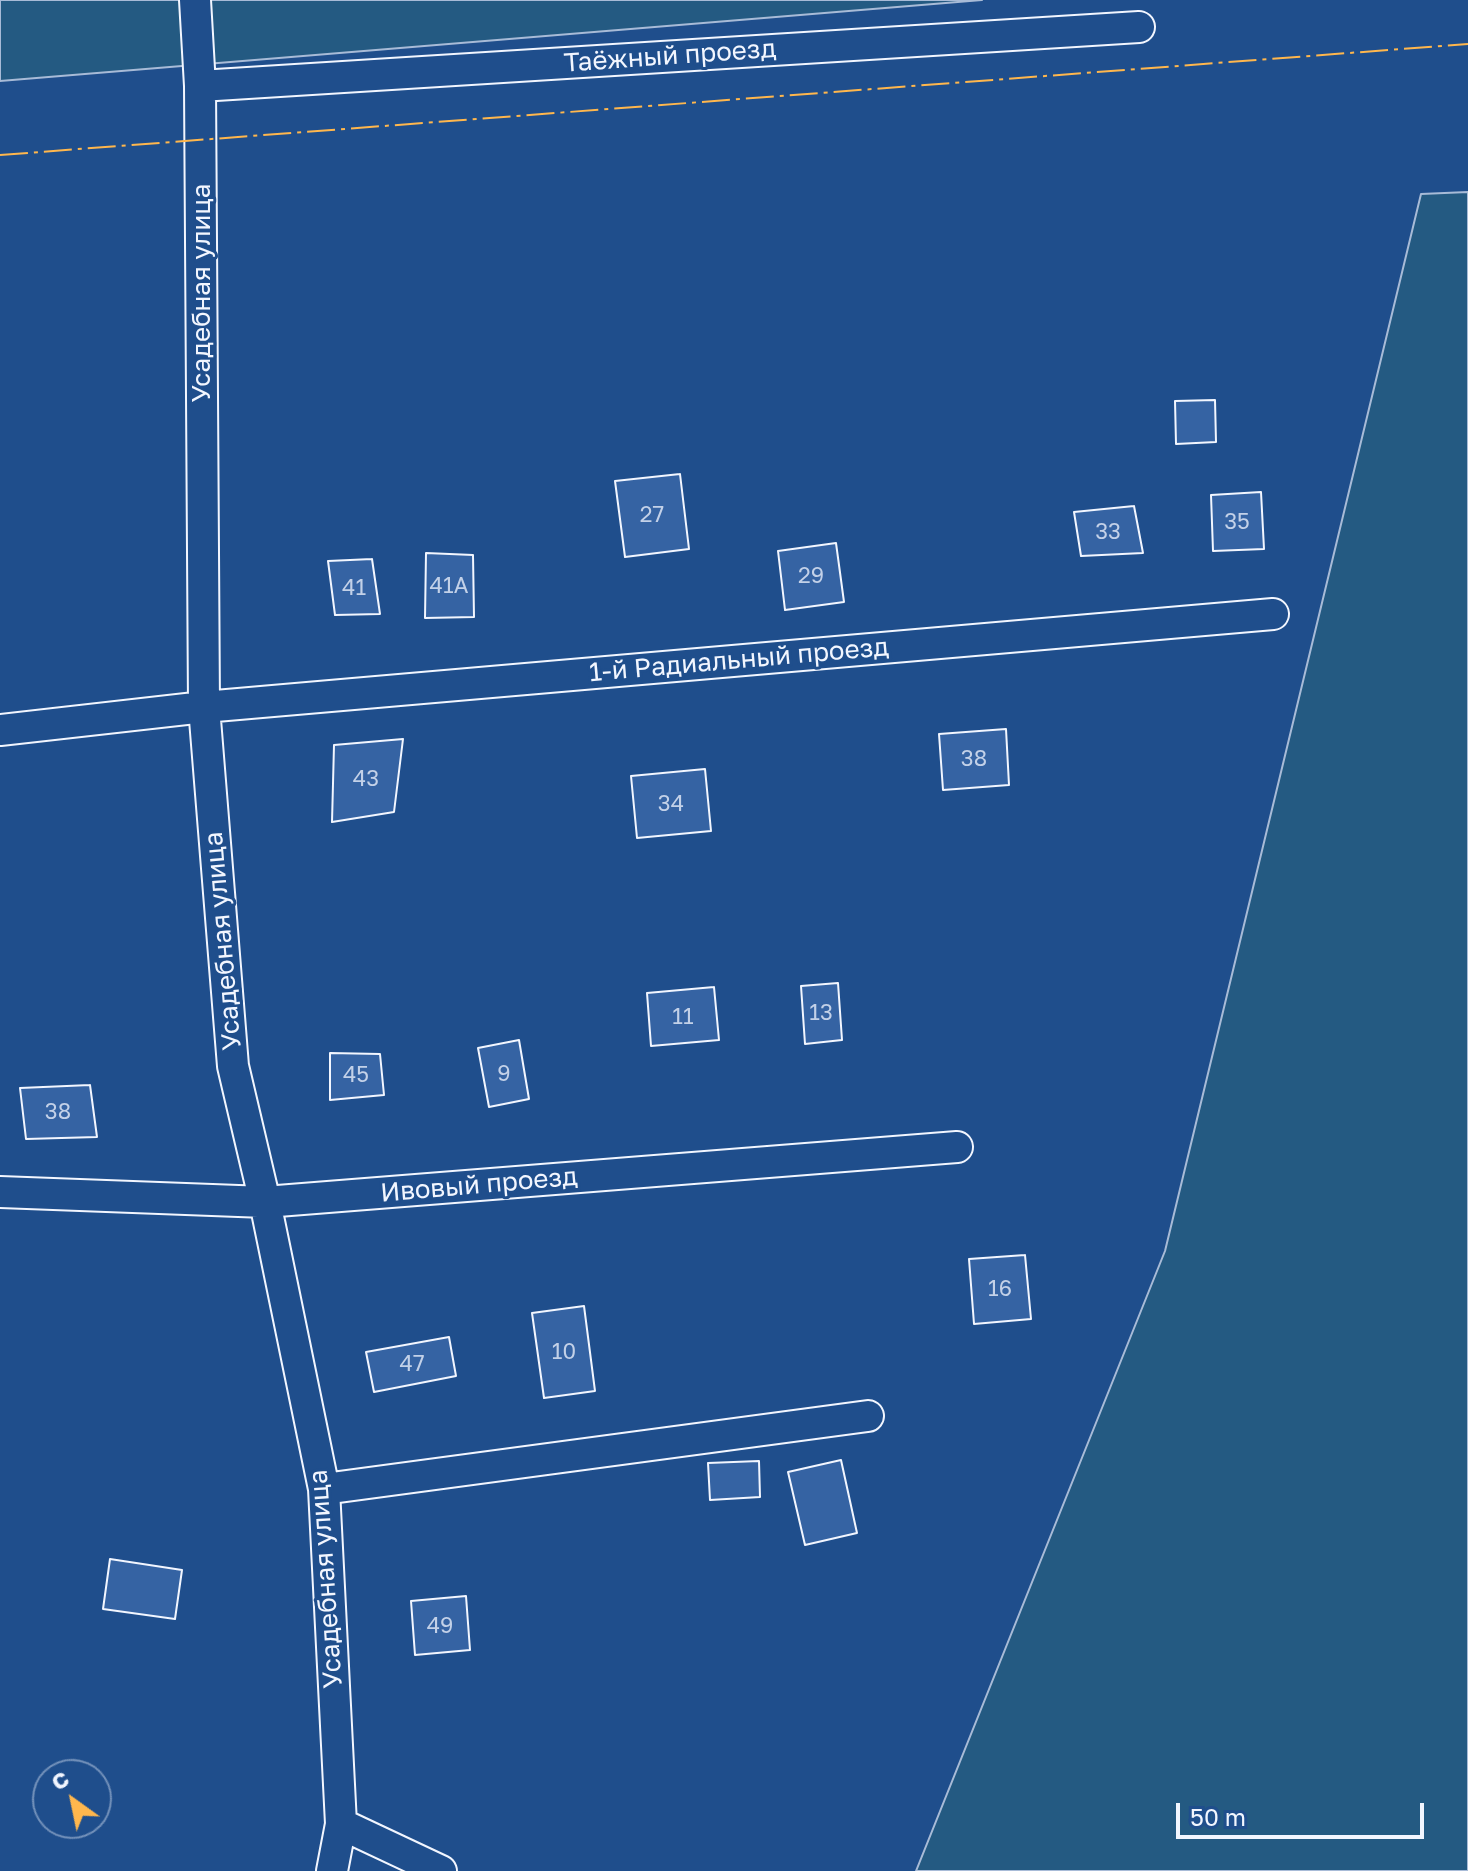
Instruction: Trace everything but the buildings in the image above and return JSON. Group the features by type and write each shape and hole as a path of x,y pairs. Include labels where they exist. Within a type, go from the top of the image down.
{"street":[{"name":"Усадебная улица","path":"195,0 200,86 204,707 233,1066 265,1202 324,1489 341,1824 332,1871"},
{"name":"Таёжный проезд","path":"200,86 1139,27"},
{"name":"1-й Радиальный проезд","path":"0,730 204,707 1273,614"},
{"name":"Ивовый проезд","path":"0,1192 265,1202 957,1147"},
{"path":"324,1489 868,1416"},
{"path":"341,1824 441,1871"}],"shaded area":[{"path":"0,0 982,0 0,81"},
{"path":"1468,192 1468,1871 916,1871 1165,1251 1421,194"}],"power":[{"path":"0,155 1468,44"}]}
